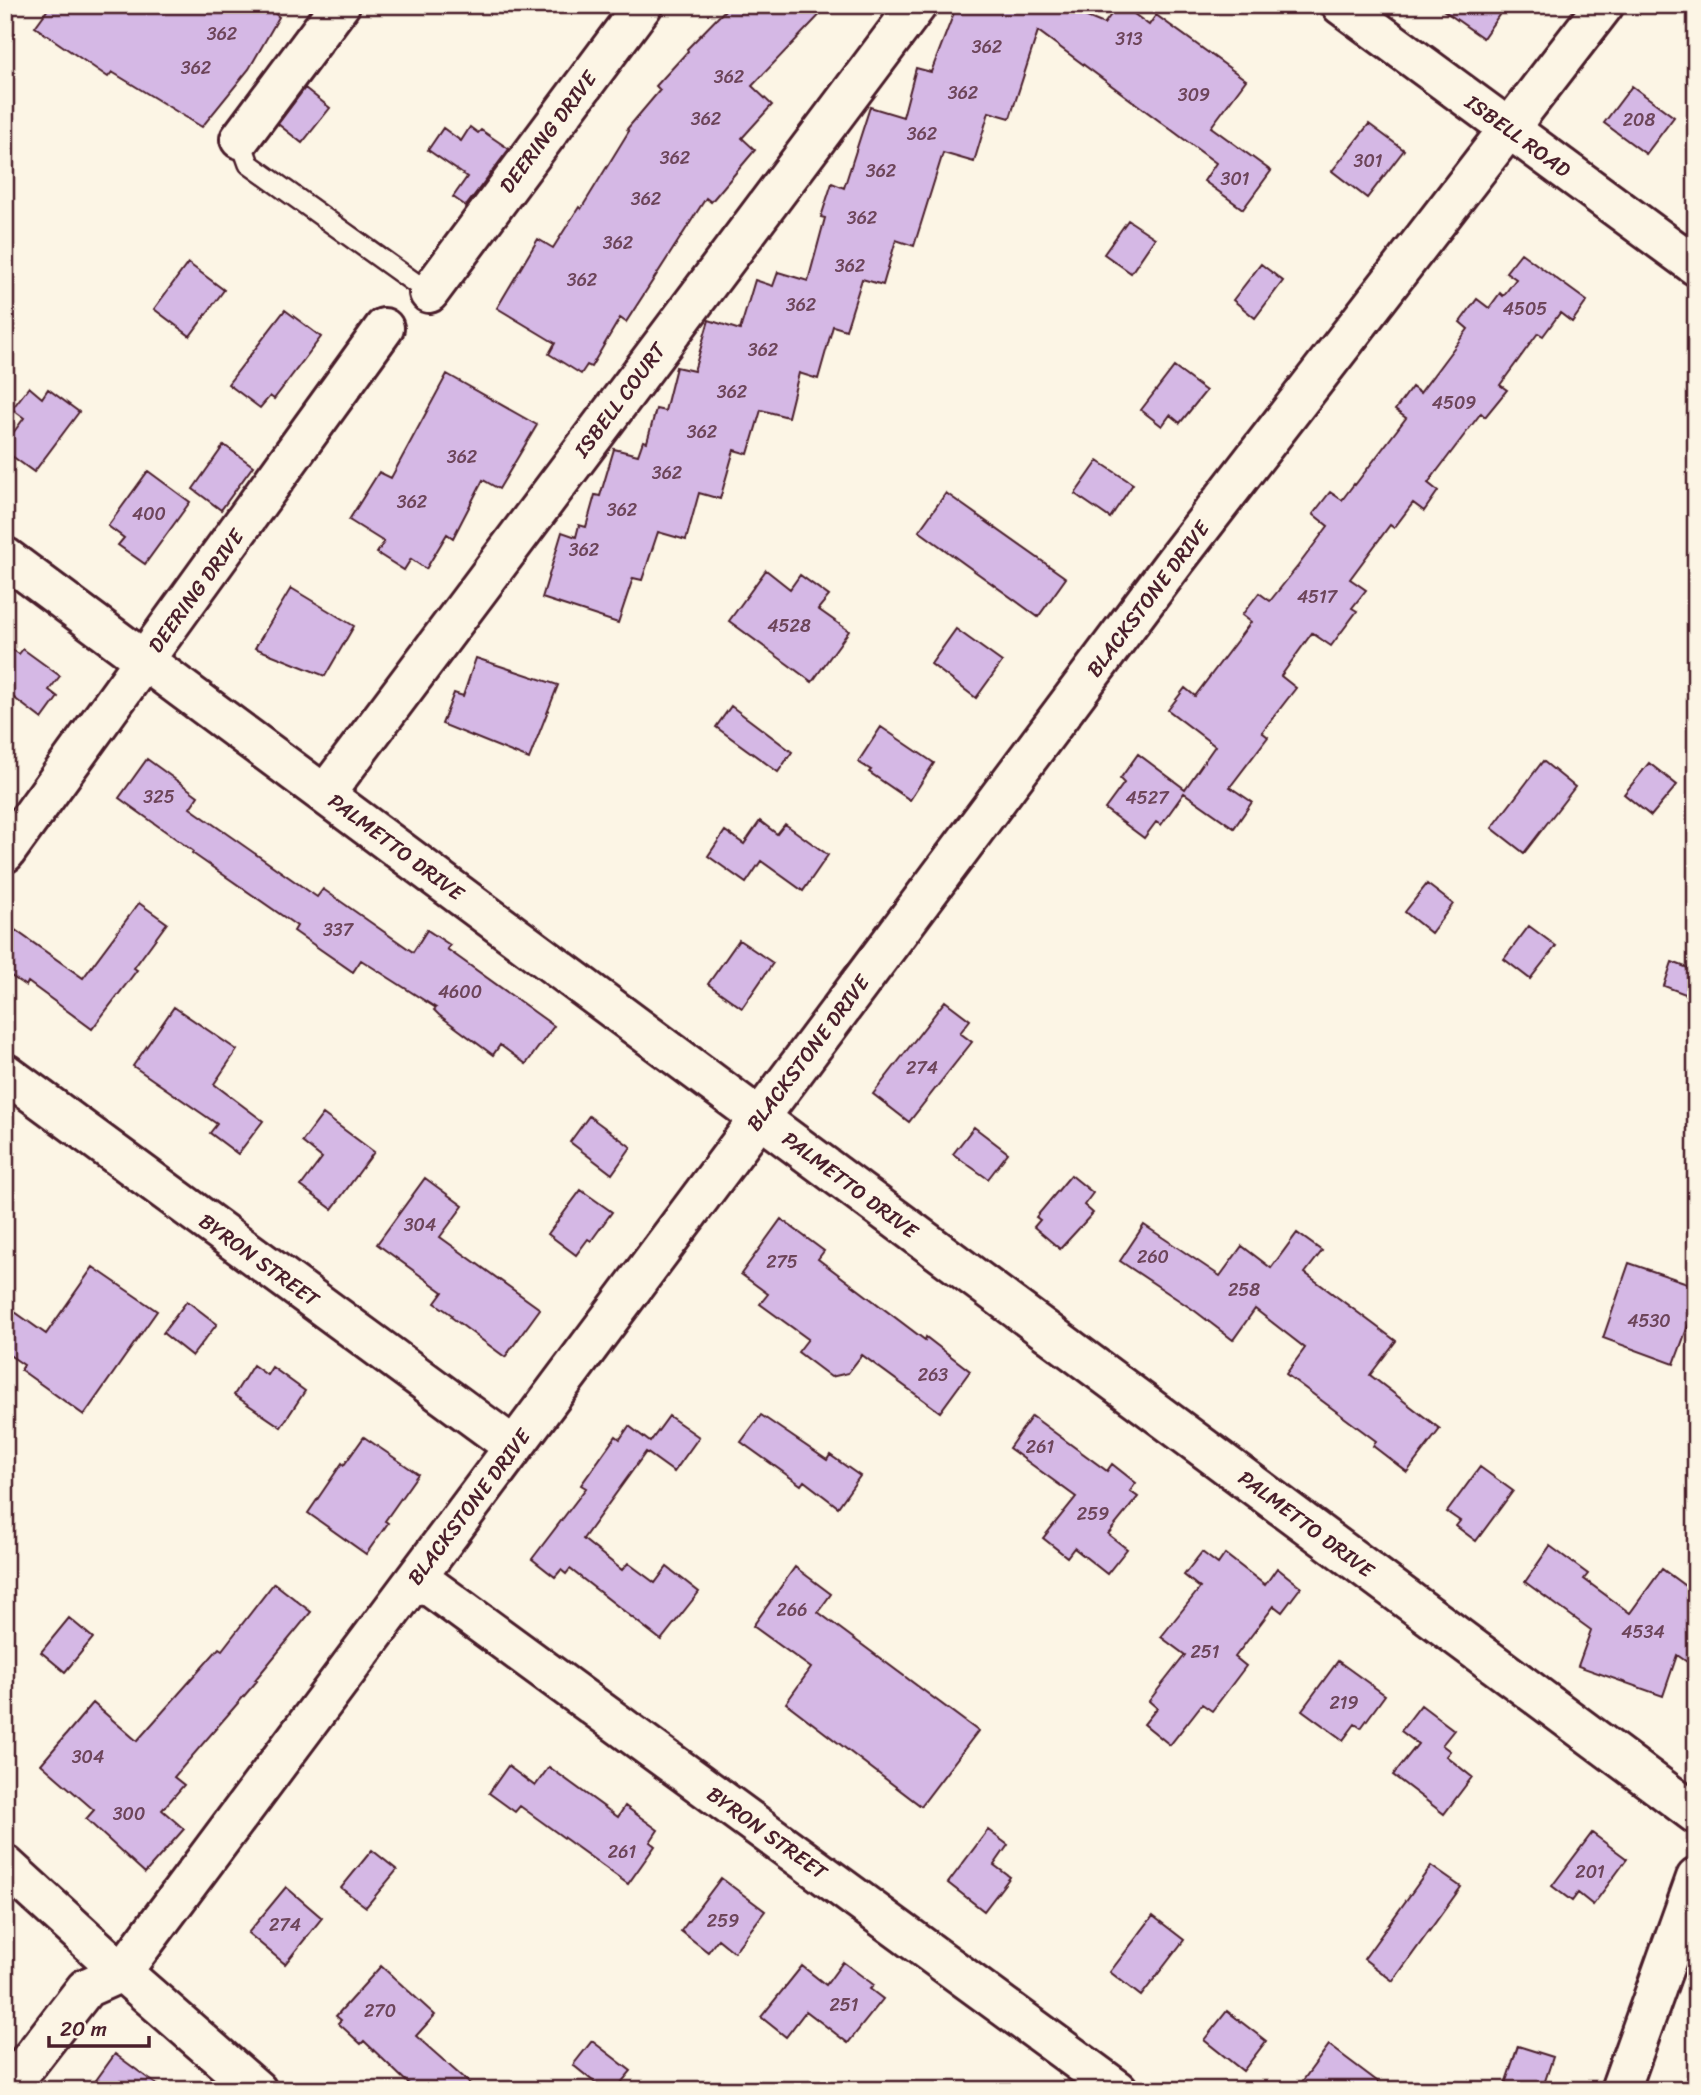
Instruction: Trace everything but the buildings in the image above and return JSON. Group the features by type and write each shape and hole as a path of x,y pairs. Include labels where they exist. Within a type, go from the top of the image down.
{"street":[{"path":"240,139 340,5"},
{"name":"DEERING DRIVE","path":"429,293 643,5"},
{"name":"ISBELL COURT","path":"325,794 917,5"},
{"name":"ISBELL ROAD","path":"1341,5 1696,266"},
{"name":"BLACKSTONE DRIVE","path":"7,2090 86,1988 122,1972 1177,559 1604,5"},
{"name":"DEERING DRIVE","path":"5,853 384,328"},
{"name":"PALMETTO DRIVE","path":"5,557 1696,1814"},
{"name":"BYRON STREET","path":"5,1073 514,1447"},
{"name":"BYRON STREET","path":"417,1577 1118,2090"},
{"path":"5,1865 257,2090"},
{"path":"1620,2090 1696,1878"}],"lane":[{"path":"240,139 249,164 429,293"}]}
